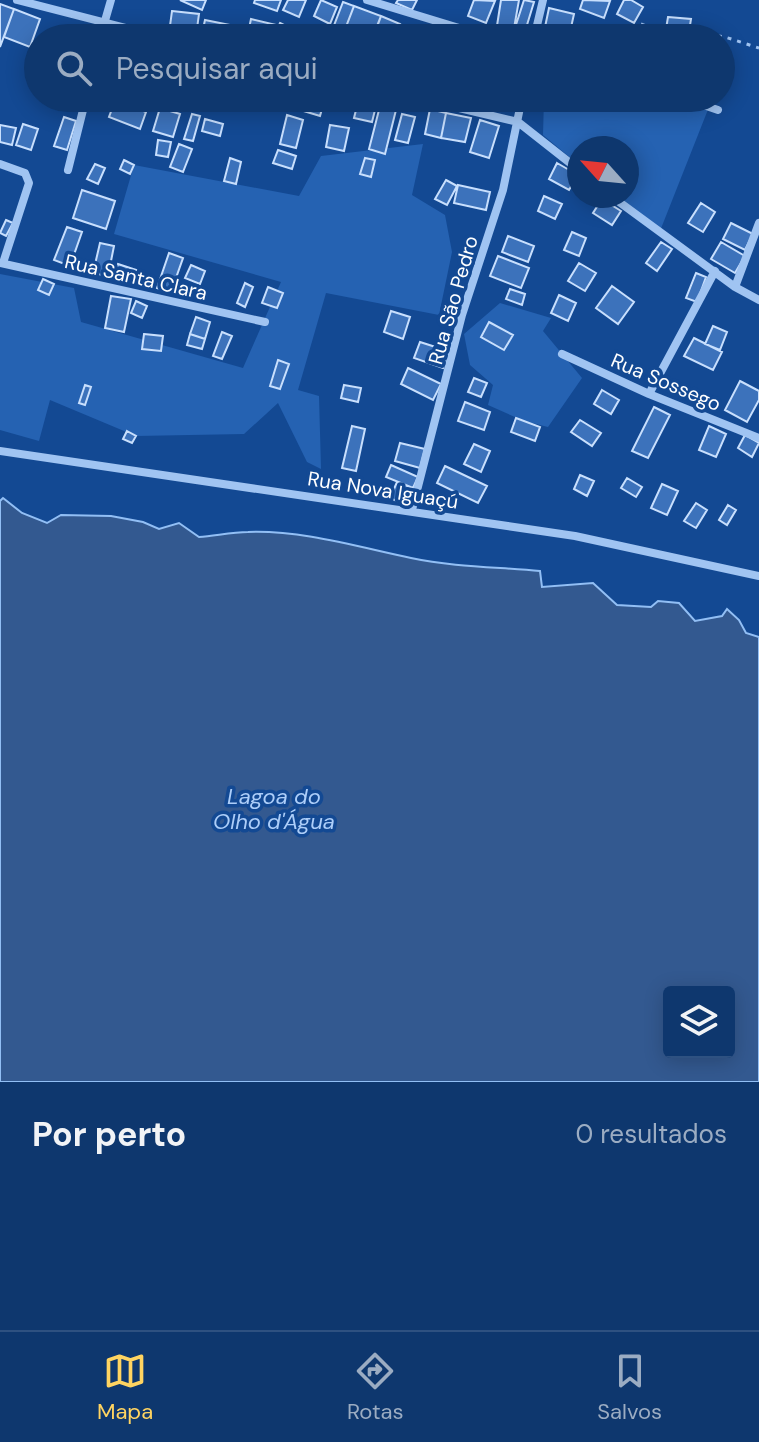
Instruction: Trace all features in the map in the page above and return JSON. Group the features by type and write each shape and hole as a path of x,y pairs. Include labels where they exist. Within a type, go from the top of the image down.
{"street":[{"path":"17,0 104,24 111,0"},
{"path":"367,0 446,24"},
{"path":"537,24 543,0"},
{"path":"68,170 82,112"},
{"path":"476,112 518,122 567,161"},
{"name":"Rua São Pedro","path":"412,510 462,315 503,190 520,112"},
{"path":"0,164 25,173 29,183 2,263"},
{"path":"628,208 735,287 759,300"},
{"path":"735,287 759,223"},
{"name":"Rua Santa Clara","path":"2,263 265,322"},
{"path":"649,394 715,271"},
{"name":"Rua Sossego","path":"562,354 649,394 759,438"},
{"name":"Rua Nova Iguaçú","path":"0,451 575,536 759,576"}],"path":[{"path":"735,42 759,48"}],"shaded area":[{"path":"544,112 707,112 660,231 632,208 639,208 639,136 567,136 567,155 543,135"},
{"path":"423,144 412,195 445,215 452,252 439,315 326,293 298,390 319,396 321,469 307,462 278,403 244,434 136,436 50,400 39,441 0,430 0,274 74,288 81,322 243,368 281,282 114,234 134,165 299,196 321,156"},
{"path":"500,303 551,318 543,331 582,378 548,427 524,421 488,405 493,385 470,365 464,334"}],"water":[{"name":"Lagoa do Olho d'Água","path":"3,498 22,513 47,523 61,515 111,516 143,522 159,529 179,523 199,537 242,532 289,534 427,561 540,571 542,587 593,583 617,605 651,607 658,601 679,603 695,621 722,616 727,609 739,620 746,633 759,637 759,1082 0,1082 0,501"}],"building":[{"path":"180,0 206,0 202,10"},
{"path":"255,0 281,0 277,11 254,3"},
{"path":"288,0 306,0 299,17 283,10"},
{"path":"321,0 337,7 330,24 314,16"},
{"path":"398,0 417,0 412,10 396,3"},
{"path":"474,0 495,1 486,23 468,16"},
{"path":"501,0 519,0 515,24 497,24"},
{"path":"524,0 534,2 527,24 516,24"},
{"path":"583,0 610,1 604,18 580,9"},
{"path":"624,0 631,0 643,7 634,23 617,14"},
{"path":"343,2 354,6 347,24 335,24"},
{"path":"0,4 14,9 0,47"},
{"path":"354,6 381,16 378,24 347,24"},
{"path":"549,8 574,14 572,24 546,24"},
{"path":"14,9 40,19 38,24 24,24 24,45 4,37"},
{"path":"172,11 199,14 198,24 170,24"},
{"path":"381,16 400,24 378,24"},
{"path":"668,17 691,19 690,24 667,24"},
{"path":"251,19 272,24 250,24"},
{"path":"205,20 225,24 204,24"},
{"path":"111,112 146,112 140,129 109,117"},
{"path":"159,112 180,114 173,137 153,131"},
{"path":"356,112 374,112 372,122 354,118"},
{"path":"378,112 396,112 385,154 369,149"},
{"path":"429,112 446,113 441,138 425,134"},
{"path":"446,113 471,118 465,142 441,138"},
{"path":"192,114 200,116 193,141 184,139"},
{"path":"402,114 415,117 408,143 395,140"},
{"path":"287,115 303,120 296,148 280,144"},
{"path":"64,117 76,121 67,150 54,146"},
{"path":"205,119 223,124 220,136 202,131"},
{"path":"480,120 499,126 489,158 470,152"},
{"path":"23,124 38,129 31,150 16,145"},
{"path":"0,125 16,128 12,145 0,142"},
{"path":"330,125 349,128 344,151 326,147"},
{"path":"158,140 171,142 168,157 156,155"},
{"path":"179,144 192,149 183,172 170,167"},
{"path":"278,150 296,156 292,169 273,163"},
{"path":"230,158 241,162 236,184 224,181"},
{"path":"365,158 375,160 371,177 360,174"},
{"path":"124,160 134,165 130,174 120,169"},
{"path":"557,163 567,169 567,189 549,179"},
{"path":"95,164 105,168 98,184 87,179"},
{"path":"446,180 457,186 447,205 435,199"},
{"path":"458,185 490,192 486,210 454,203"},
{"path":"82,190 115,201 106,229 73,218"},
{"path":"544,196 562,204 555,219 538,211"},
{"path":"701,203 715,212 703,232 688,223"},
{"path":"596,208 616,208 621,211 612,225 593,213"},
{"path":"6,220 13,223 6,236 0,233"},
{"path":"731,223 753,234 745,250 723,239"},
{"path":"67,227 82,232 70,266 54,260"},
{"path":"572,232 586,238 579,256 564,250"},
{"path":"508,236 534,246 528,262 502,252"},
{"path":"661,242 672,249 657,271 646,263"},
{"path":"721,242 745,256 735,273 711,259"},
{"path":"100,243 114,246 108,276 93,273"},
{"path":"169,253 183,258 171,292 157,288"},
{"path":"498,256 529,268 521,288 490,276"},
{"path":"579,263 596,273 585,291 568,281"},
{"path":"118,264 136,270 134,276 116,270"},
{"path":"191,265 205,271 200,284 185,278"},
{"path":"696,273 706,277 697,302 686,298"},
{"path":"43,279 54,284 49,295 38,290"},
{"path":"245,283 253,287 245,307 237,303"},
{"path":"612,286 634,302 618,324 596,308"},
{"path":"268,287 283,293 277,308 262,303"},
{"path":"510,289 525,294 522,305 506,299"},
{"path":"559,295 576,303 568,321 551,313"},
{"path":"111,296 131,299 124,332 105,328"},
{"path":"136,301 147,306 142,318 131,313"},
{"path":"391,311 410,317 403,339 384,332"},
{"path":"196,317 210,322 205,339 190,334"},
{"path":"489,322 513,335 504,350 481,337"},
{"path":"713,326 727,332 720,350 705,344"},
{"path":"222,332 232,336 222,359 213,356"},
{"path":"144,334 163,336 161,351 142,349"},
{"path":"190,334 205,339 202,349 187,345"},
{"path":"694,338 722,352 713,370 684,356"},
{"path":"420,342 448,351 443,368 414,358"},
{"path":"278,360 289,364 280,389 270,386"},
{"path":"408,368 441,384 433,400 401,384"},
{"path":"474,378 487,383 481,397 468,392"},
{"path":"740,381 759,391 759,400 747,422 725,410"},
{"path":"85,385 91,387 85,405 79,403"},
{"path":"344,385 361,388 358,402 341,398"},
{"path":"602,390 619,400 611,414 594,404"},
{"path":"465,402 490,412 484,430 458,421"},
{"path":"654,407 670,415 648,458 632,451"},
{"path":"516,418 540,427 535,441 511,432"},
{"path":"580,420 601,433 592,446 571,432"},
{"path":"352,426 365,429 356,471 342,468"},
{"path":"709,426 726,434 716,457 699,450"},
{"path":"127,431 136,436 132,443 123,439"},
{"path":"745,435 759,443 752,457 738,448"},
{"path":"400,443 425,449 420,468 395,461"},
{"path":"474,444 490,451 481,472 464,464"},
{"path":"391,465 418,477 413,488 386,477"},
{"path":"445,466 487,486 478,503 437,483"},
{"path":"580,475 594,481 587,496 574,489"},
{"path":"627,478 642,487 636,497 621,488"},
{"path":"397,482 413,488 406,505 390,498"},
{"path":"662,484 678,491 667,515 651,508"},
{"path":"696,503 707,510 696,528 684,521"},
{"path":"728,505 736,510 727,525 719,520"}]}
